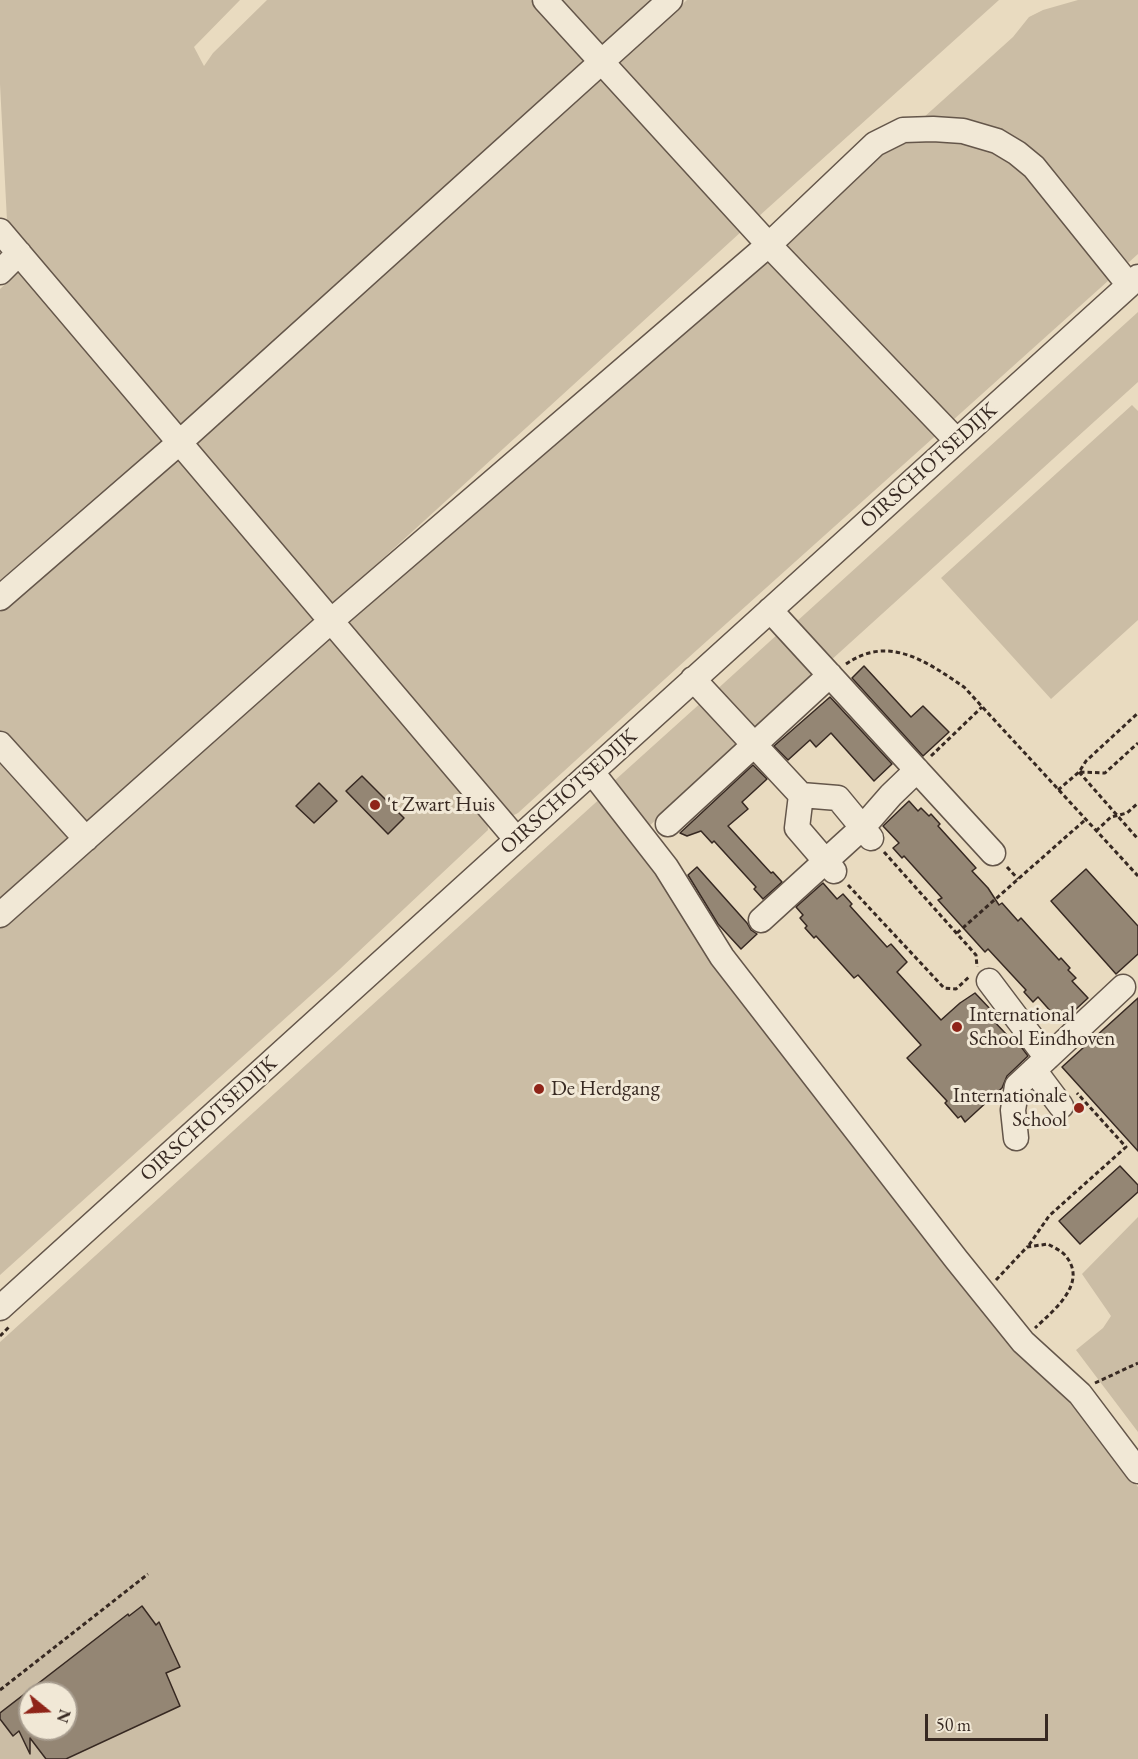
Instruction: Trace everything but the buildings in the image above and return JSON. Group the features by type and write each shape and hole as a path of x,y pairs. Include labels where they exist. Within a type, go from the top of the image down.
{"street":[{"path":"545,0 768,244 957,441"},
{"path":"0,598 180,442 670,0"},
{"path":"0,915 331,621 768,244 827,192 875,144 903,130 933,129 963,131 997,141 1034,167 1134,281"},
{"path":"0,231 517,840"},
{"path":"0,272 19,253"},
{"name":"OIRSCHOTSEDIJK","path":"0,1308 1134,281"},
{"path":"770,610 993,853"},
{"path":"668,824 830,675"},
{"path":"693,680 801,795 838,798 867,832"},
{"path":"0,744 86,838"},
{"path":"761,920 830,866 867,832 891,795 917,770"},
{"path":"592,772 666,867 722,957 990,1300 1020,1337 1080,1394 1138,1470"},
{"path":"801,795 797,828 830,866"},
{"path":"983,975 1040,1064 1066,1095"},
{"path":"1016,1138 1013,1110 1017,1086 1123,987"}],"path":[{"path":"830,675 858,655 885,650 911,656 938,669 964,687 1138,876"},
{"path":"917,770 982,707"},
{"path":"1058,790 1138,713"},
{"path":"1079,772 1105,773 1138,744"},
{"path":"1079,772 1138,839"},
{"path":"1096,831 1111,817 1127,813 1138,803"},
{"path":"957,933 1085,820"},
{"path":"830,866 944,988 956,989 983,975 976,955 867,832"},
{"path":"1029,1245 1049,1216 1126,1147 1066,1095"},
{"path":"990,1300 991,1285 1027,1247 1048,1244 1064,1253 1073,1270 1072,1286 1063,1302 1032,1331 1020,1337"},
{"path":"1086,1388 1138,1364"},
{"path":"0,1690 148,1574"}],"shaded area":[{"path":"0,0 240,0 194,47 204,66 213,53 267,0 531,0 586,59 183,423 179,424 7,221 0,84"},
{"path":"557,0 654,0 601,46"},
{"path":"687,0 999,0 758,217 618,65 622,58"},
{"path":"1078,0 1138,0 1138,254 512,816 347,622 783,244 1013,37 1029,17 1043,10"},
{"path":"603,77 742,231 334,603 329,601 196,444 198,440"},
{"path":"21,269 163,440 0,581 0,289"},
{"path":"1138,312 1138,382 829,662 795,623"},
{"path":"1132,405 1138,411 1138,620 1051,699 941,578"},
{"path":"181,456 317,618 85,828 0,737 0,612"},
{"path":"779,633 816,675 754,730 713,693"},
{"path":"329,634 487,818 488,830 340,969 0,1275 0,928"},
{"path":"704,700 739,746 648,827 613,782"},
{"path":"0,751 78,839 0,907"},
{"name":"De Herdgang","path":"604,795 1138,1487 1138,1759 0,1759 0,1342"},
{"path":"1138,1217 1138,1432 1076,1350 1103,1328 1111,1316 1082,1274"}],"place":[{"name":"'t Zwart Huis","path":"375,805"},
{"name":"International School Eindhoven","path":"957,1027"},
{"name":"De Herdgang","path":"539,1089"},
{"name":"Internationale School","path":"1079,1108"}]}
